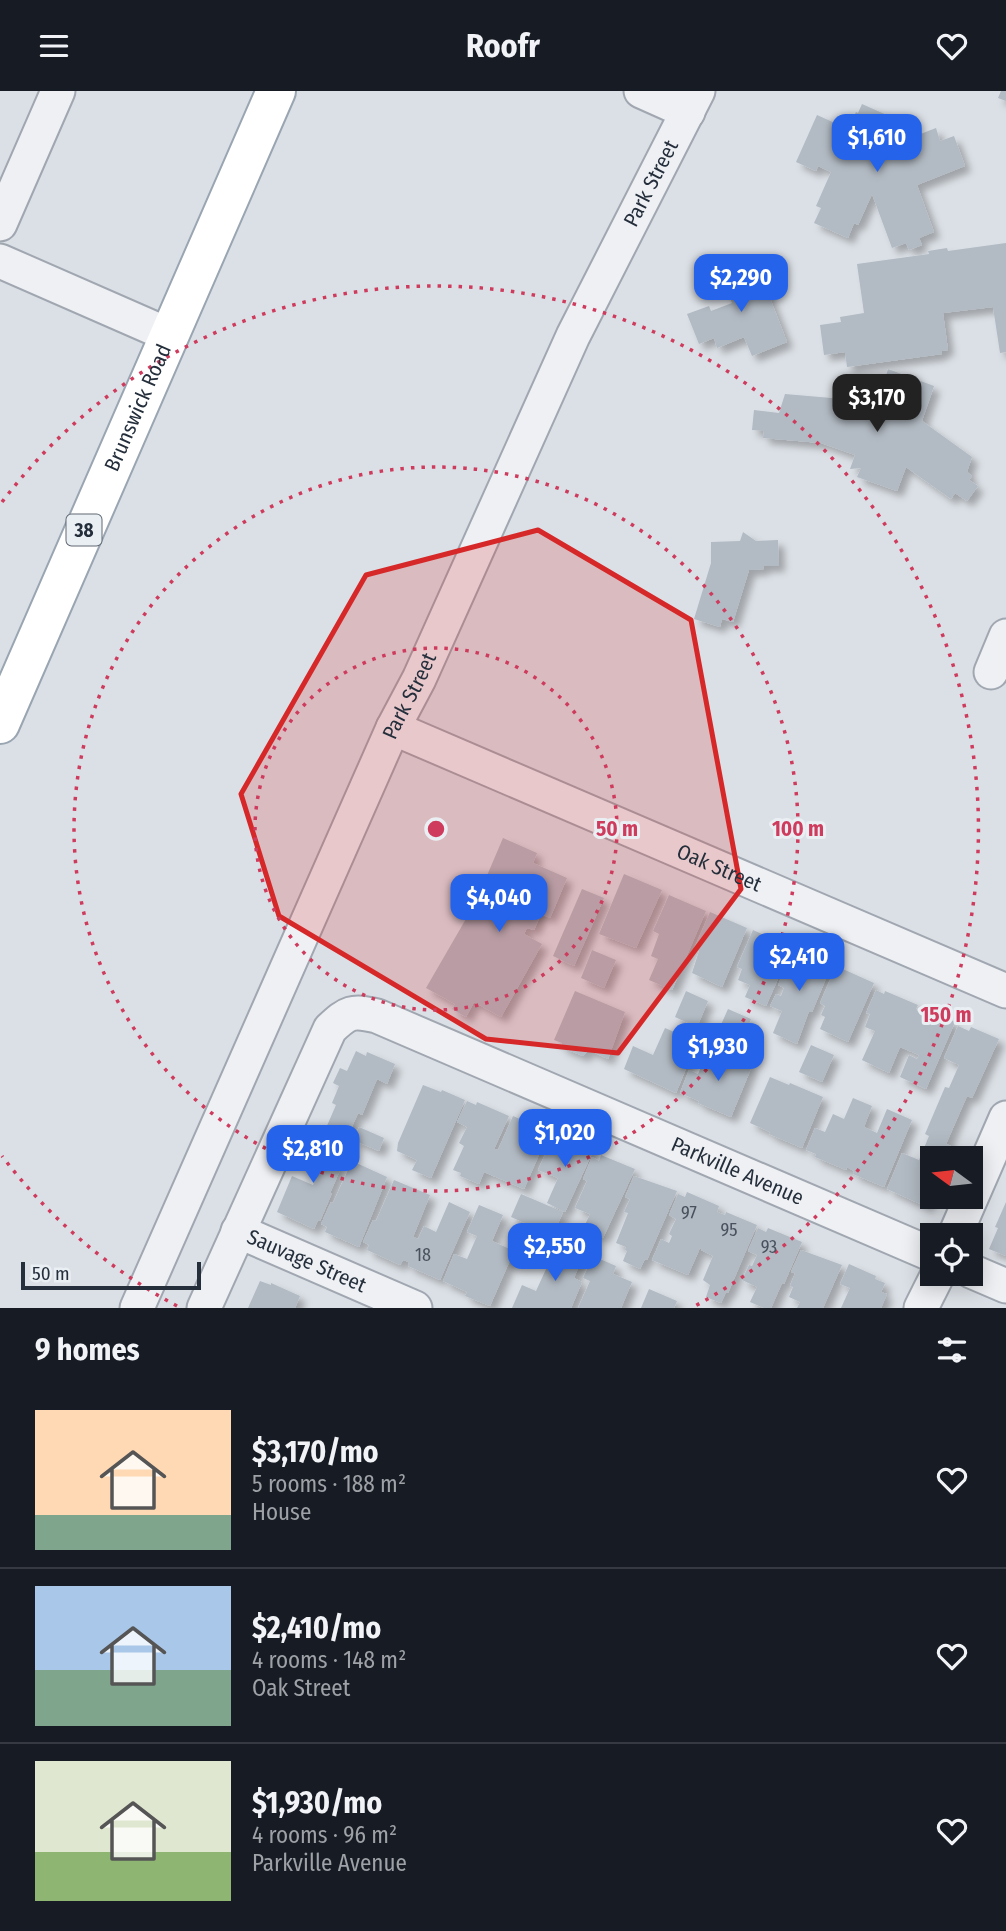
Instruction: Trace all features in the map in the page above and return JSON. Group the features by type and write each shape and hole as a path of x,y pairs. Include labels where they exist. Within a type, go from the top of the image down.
{"main road":[{"name":"Brunswick Road","path":"2,715 276,91"}],"street":[{"path":"0,224 58,91"},
{"path":"641,91 693,102"},
{"name":"Park Street","path":"136,1308 393,728 419,679 573,335 693,102"},
{"path":"0,261 169,335"},
{"path":"991,672 1006,636"},
{"name":"Oak Street","path":"393,728 1006,991"},
{"name":"Parkville Avenue","path":"238,1231 330,1029 346,1014 360,1011 920,1249"},
{"path":"960,1223 1006,1118"},
{"path":"204,1308 238,1231"},
{"name":"Sauvage Street","path":"238,1231 415,1308"},
{"path":"983,1276 1006,1286"},
{"path":"921,1308 932,1286"}],"highlighted area":[{"path":"538,530 691,620 741,889 618,1053 486,1039 279,916 241,794 366,575"}],"building":[{"path":"1001,91 1006,91 1006,101 998,98"},
{"path":"862,104 889,116 885,125 896,130 900,142 936,128 940,141 954,136 965,166 917,185 934,232 919,238 922,245 909,250 906,243 892,248 872,194 858,225 854,223 848,238 814,223 821,208 816,206 831,172 818,166 816,171 796,162 817,115 848,129"},
{"path":"1006,243 1006,352 1000,353 993,307 943,313 948,350 941,351 942,354 847,367 845,352 824,355 820,325 841,322 840,317 864,313 857,264 929,254 928,251 947,248 948,251"},
{"path":"756,262 787,342 752,356 744,337 717,348 714,338 699,344 687,314 709,306 711,311 732,303 721,276"},
{"path":"888,369 934,386 922,421 972,457 967,472 972,476 969,480 978,486 967,501 955,493 951,499 906,467 897,491 857,477 861,468 850,469 855,455 821,443 763,438 764,431 752,430 754,410 779,413 785,394 866,401 875,375 885,379"},
{"path":"743,532 756,541 778,540 779,566 763,566 764,569 749,570 733,622 722,619 720,627 694,619 711,563 711,542 740,541"},
{"path":"503,838 537,853 533,863 567,878 550,918 541,914 534,930 527,928 524,934 542,944 501,1017 474,1002 466,1017 452,1009 455,1004 426,988 474,905 490,915 499,900 480,892"},
{"path":"624,874 662,890 636,948 599,934"},
{"path":"582,889 604,898 574,966 553,956"},
{"path":"669,895 706,911 672,990 649,980 658,959 651,956 659,934 653,931"},
{"path":"710,912 747,928 722,987 692,973 699,951 694,949"},
{"path":"753,930 792,947 766,1006 745,997 750,985 738,980 742,969 737,967"},
{"path":"794,948 832,964 812,1012 809,1011 797,1044 773,1033 782,1011 770,1006 776,994 781,996 784,988 778,985"},
{"path":"592,950 616,960 604,988 581,978"},
{"path":"836,966 874,983 848,1042 820,1029 825,1017 821,1015 825,1006 820,1003"},
{"path":"876,990 918,1005 916,1009 922,1011 924,1008 955,1022 926,1089 900,1077 909,1055 917,1059 919,1055 900,1047 889,1073 862,1060 875,1031 865,1027 870,1014 866,1013"},
{"path":"575,991 625,1012 608,1059 589,1050 583,1056 561,1047 562,1043 554,1040"},
{"path":"686,991 708,1001 697,1027 675,1017"},
{"path":"728,1009 751,1019 740,1046 716,1036"},
{"path":"958,1026 969,1031 971,1027 999,1039 972,1098 967,1096 946,1144 951,1146 925,1146 929,1136 925,1134 945,1087 949,1088 959,1065 944,1058"},
{"path":"665,1028 697,1042 676,1093 624,1069 633,1046 653,1055"},
{"path":"811,1045 834,1055 822,1082 799,1072"},
{"path":"709,1049 752,1066 731,1117 680,1093 689,1070 698,1074"},
{"path":"356,1051 366,1056 367,1052 395,1064 387,1084 377,1079 362,1115 358,1113 347,1138 326,1128 336,1105 332,1103 339,1086 333,1083 340,1068 347,1071"},
{"path":"770,1077 823,1097 802,1148 750,1123"},
{"path":"423,1085 465,1100 431,1178 412,1170 417,1160 397,1151"},
{"path":"853,1098 872,1106 864,1127 877,1133 887,1109 912,1120 884,1187 853,1174 854,1171 847,1167 846,1170 815,1157 816,1154 806,1150 815,1128 825,1132 833,1114 844,1119"},
{"path":"467,1101 476,1105 477,1102 509,1116 494,1149 498,1150 513,1116 549,1132 524,1189 484,1172 479,1184 453,1170 464,1146 459,1143 467,1127 457,1122"},
{"path":"359,1127 384,1138 379,1151 353,1140"},
{"path":"320,1130 341,1139 331,1163 341,1168 320,1221 318,1220 314,1229 277,1212 292,1176 313,1185 322,1163 308,1158"},
{"path":"553,1137 563,1141 565,1137 594,1149 565,1212 547,1203 558,1178 538,1170"},
{"path":"902,1153 919,1160 920,1158 920,1204 887,1189"},
{"path":"601,1155 635,1169 603,1238 583,1229 590,1214 575,1208 587,1181 583,1179 592,1157 599,1161"},
{"path":"352,1161 387,1177 359,1247 325,1232 327,1227 321,1224"},
{"path":"634,1176 677,1191 647,1260 645,1259 640,1269 623,1261 626,1247 616,1243 628,1213 624,1212 630,1199 625,1197"},
{"path":"394,1180 430,1195 413,1237 418,1239 424,1226 436,1232 449,1202 470,1212 440,1280 408,1266 409,1262 403,1260 400,1265 367,1250 369,1245 363,1242 373,1220 376,1221"},
{"path":"687,1192 719,1206 717,1212 725,1215 726,1212 757,1225 728,1293 726,1292 721,1303 706,1297 710,1285 703,1280 713,1256 702,1249 700,1248 688,1275 652,1260 661,1239 669,1243 672,1236 669,1234 676,1219 669,1215 678,1194 685,1197"},
{"path":"521,1194 563,1212 553,1235 511,1217"},
{"path":"1006,1202 1006,1256 989,1249"},
{"path":"479,1205 503,1215 492,1241 514,1251 490,1306 465,1296 467,1292 443,1281 454,1254 467,1259 477,1236 467,1232"},
{"path":"758,1228 766,1232 768,1228 802,1242 771,1308 750,1302 757,1287 742,1280 757,1255 748,1251"},
{"path":"562,1242 585,1251 574,1278 582,1282 571,1308 512,1308 522,1285 536,1291"},
{"path":"801,1250 842,1265 823,1308 797,1308 800,1302 789,1297 795,1273 791,1272"},
{"path":"593,1256 616,1266 613,1274 632,1282 621,1308 578,1308 590,1281 583,1278"},
{"path":"849,1264 885,1283 881,1292 887,1294 881,1308 841,1308 850,1288 840,1284"},
{"path":"260,1281 300,1296 295,1308 248,1308"},
{"path":"649,1289 677,1301 674,1308 641,1308"}]}
